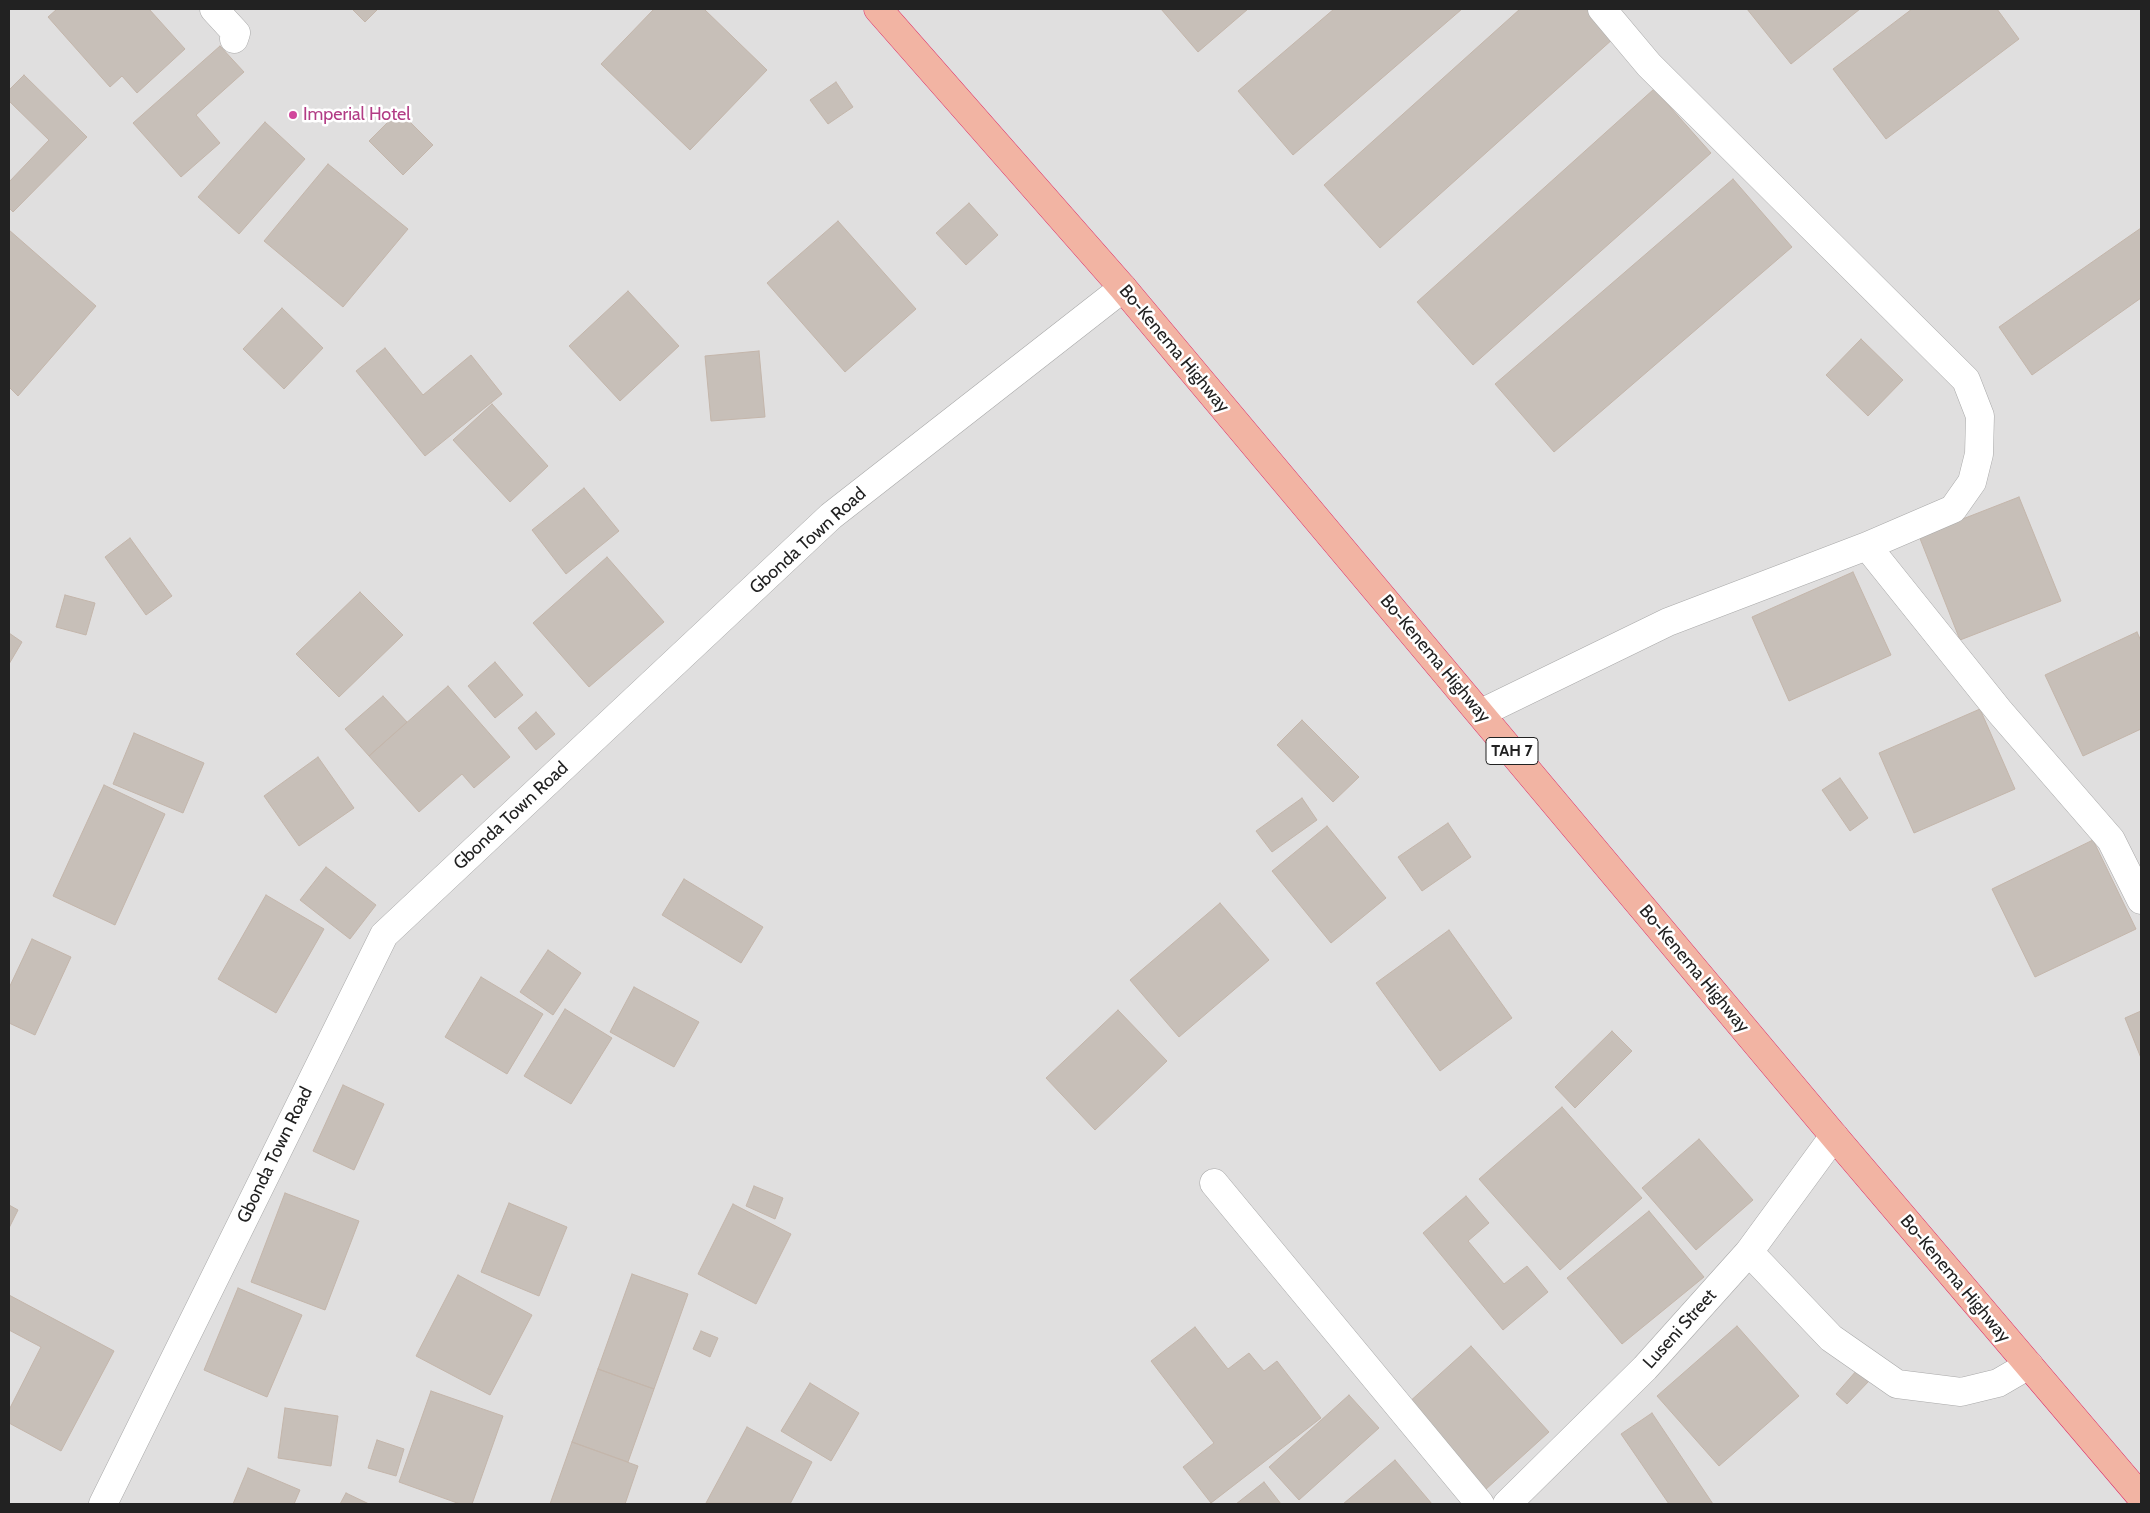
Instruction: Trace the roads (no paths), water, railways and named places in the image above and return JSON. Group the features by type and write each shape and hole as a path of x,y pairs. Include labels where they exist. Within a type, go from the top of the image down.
{"highway":[{"name":"Bo-Kenema Highway","path":"878,9 1123,288 1834,1136 2141,1496"}],"street":[{"path":"214,9 236,33 234,38"},
{"path":"1481,713 1668,622 1867,546 1953,509 1972,482 1979,454 1980,416 1966,380 1649,65 1602,9"},
{"name":"Gbonda Town Road","path":"103,1504 384,935 831,516 1123,288"},
{"path":"1867,546 2000,712 2111,840 2141,900"},
{"name":"Luseni Street","path":"1507,1504 1645,1368 1749,1252 1834,1136"},
{"path":"1214,1183 1480,1504"},
{"path":"1749,1252 1831,1338 1897,1384 1961,1392 1998,1383 2029,1365"}],"place":[{"name":"Imperial Hotel","path":"293,115"}]}
